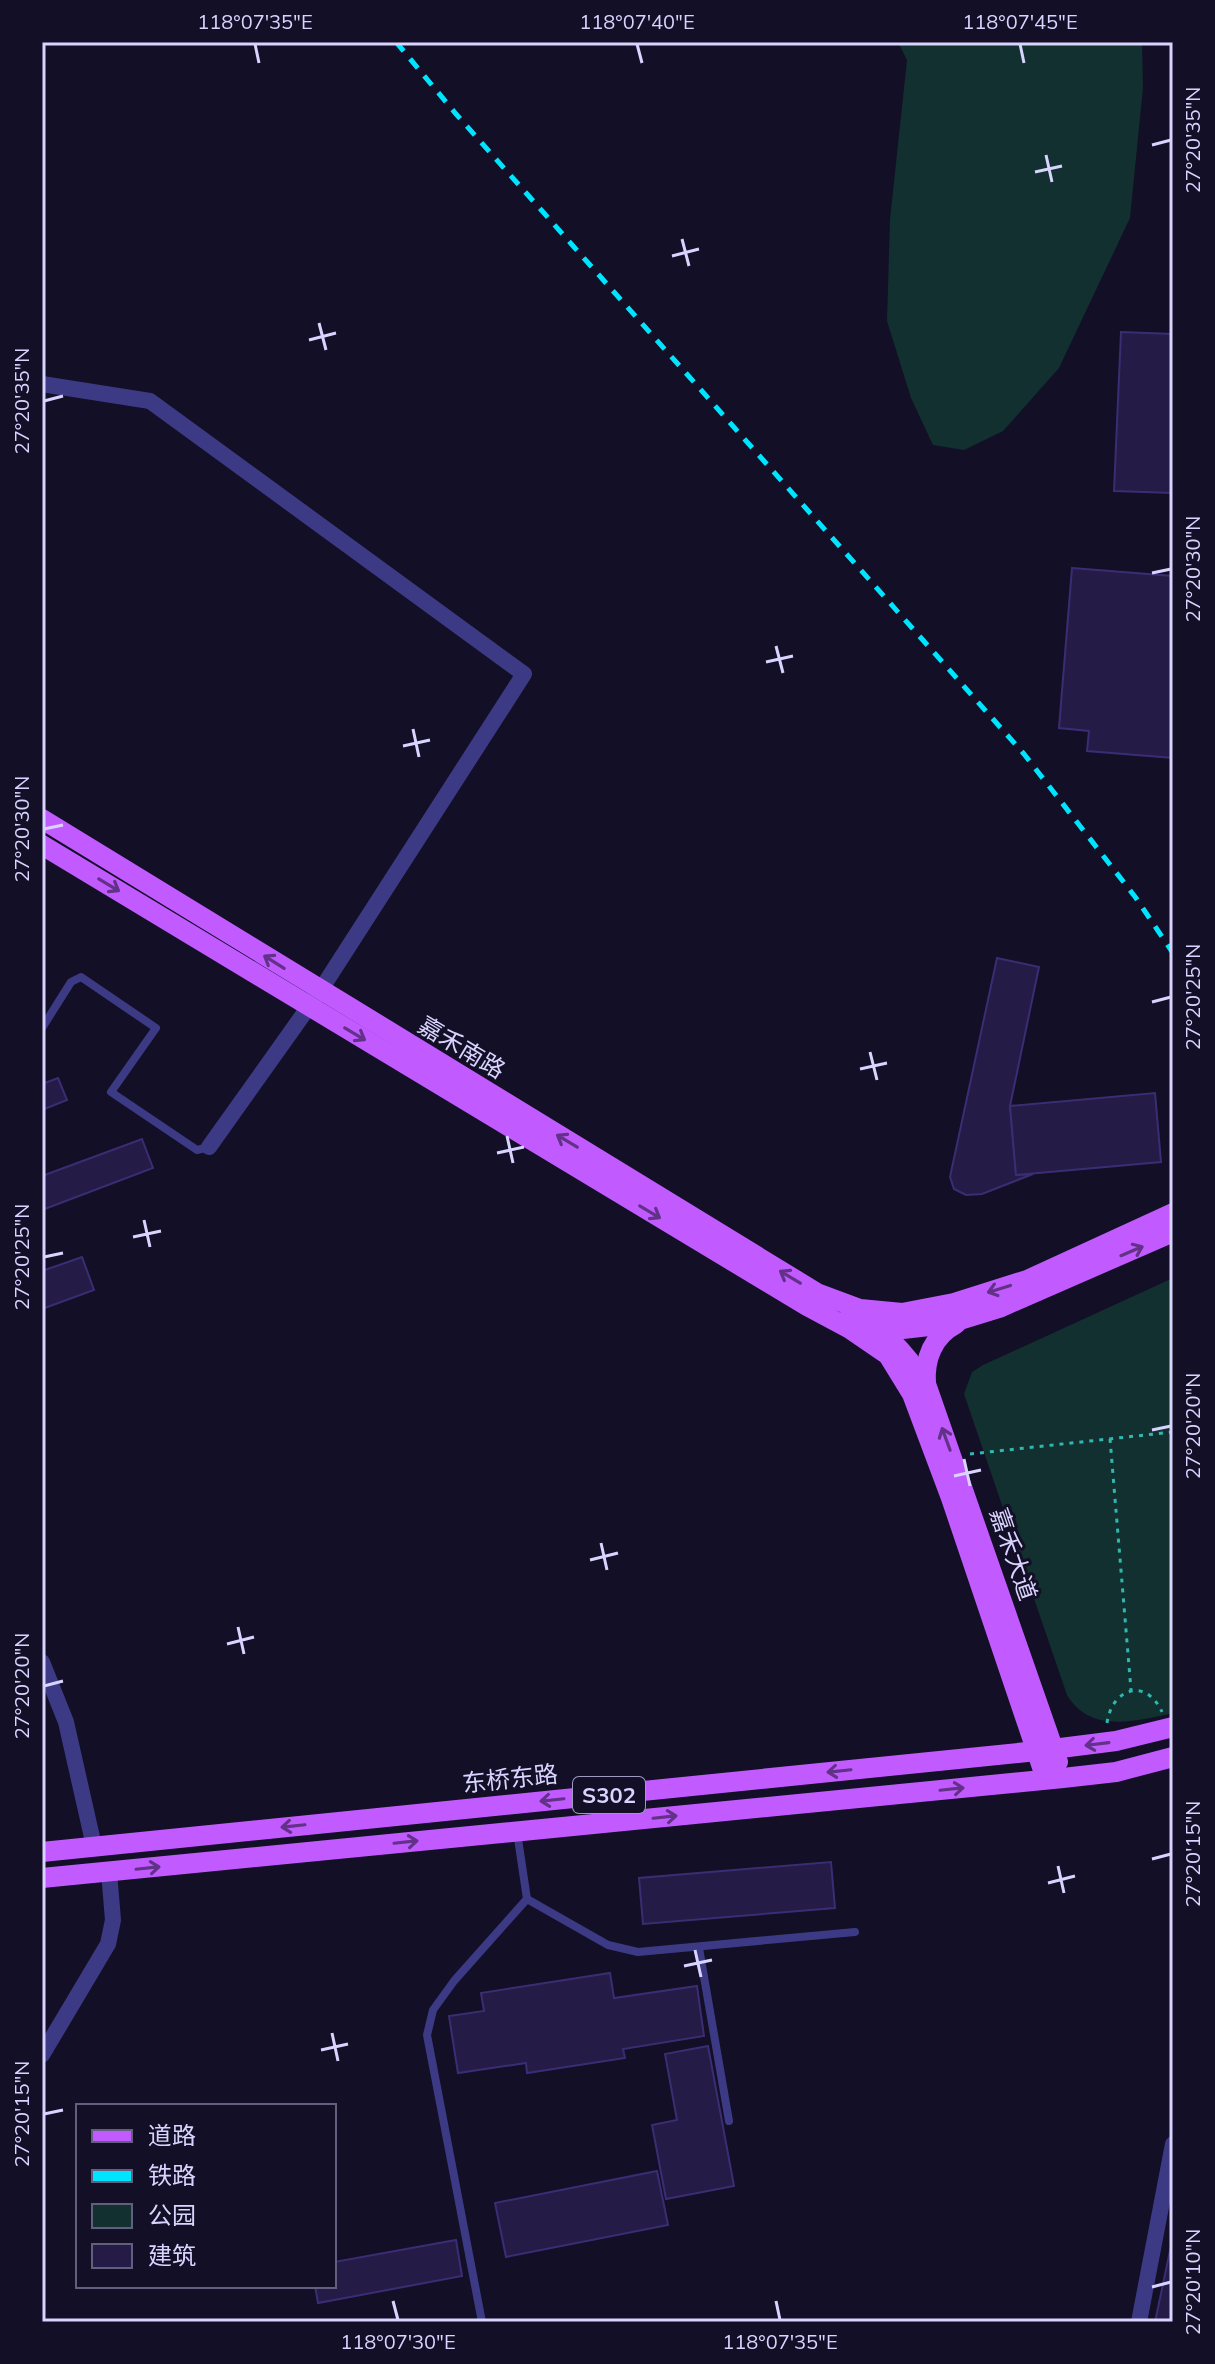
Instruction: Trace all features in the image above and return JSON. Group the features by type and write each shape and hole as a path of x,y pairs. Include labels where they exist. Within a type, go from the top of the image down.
{"main road":[{"name":"嘉禾南路","path":"42,819 315,999 807,1306 901,1355"},
{"name":"嘉禾南路","path":"42,845 315,999 817,1293 860,1309 902,1313 960,1311"},
{"path":"850,1329 875,1332 927,1327 1173,1213"},
{"path":"917,1386 933,1347 960,1311 999,1308 1173,1232"},
{"path":"828,1297 871,1323 901,1355 927,1327"},
{"name":"嘉禾大道","path":"901,1355 952,1455 1054,1778"},
{"name":"嘉禾大道","path":"917,1386 951,1498 1045,1750"},
{"name":"东桥东路","path":"42,1852 1045,1750 1116,1741 1168,1721"},
{"name":"S302","path":"42,1878 1116,1772 1173,1757"}],"street":[{"path":"42,384 150,401 524,674 315,999 209,1147"},
{"path":"42,1662 66,1722 94,1846"},
{"path":"42,2055 108,1944 113,1920 109,1872"},
{"path":"1139,2322 1173,2144"}],"lane":[{"path":"42,1028 71,982 81,977 156,1028 111,1092 197,1150 209,1147"},
{"path":"517,1832 527,1899"},
{"path":"527,1899 608,1945 638,1952 855,1932"},
{"path":"482,2322 427,2035 433,2010 454,1981 527,1899"},
{"path":"699,1948 729,2121"}],"path":[{"path":"952,1455 1173,1432"},
{"path":"1110,1439 1131,1690"},
{"path":"1107,1722 1117,1699 1131,1690 1154,1698 1168,1721"}],"green space":[{"path":"898,42 1142,42 1143,88 1130,218 1059,368 1003,431 964,450 933,445 911,398 887,321 890,219 907,60"},
{"path":"1173,1278 1173,1713 1129,1721 1101,1720 1077,1707 1067,1695 964,1394 972,1372 983,1365"}],"building":[{"path":"1121,332 1173,334 1173,493 1114,491"},
{"path":"1072,568 1173,576 1173,758 1087,751 1089,731 1059,728"},
{"path":"997,958 1039,967 1010,1106 1016,1175 1033,1174 982,1194 966,1195 954,1189 950,1177"},
{"path":"58,1078 67,1100 42,1110 42,1084"},
{"path":"1155,1093 1161,1162 1016,1175 1010,1106"},
{"path":"142,1139 153,1168 42,1210 42,1176"},
{"path":"82,1257 94,1290 42,1309 42,1271"},
{"path":"831,1862 835,1908 643,1924 639,1878"},
{"path":"610,1973 614,1998 697,1986 704,2036 623,2049 625,2058 527,2073 526,2063 458,2073 449,2016 484,2011 481,1993"},
{"path":"708,2046 734,2186 666,2199 652,2125 677,2120 665,2054"},
{"path":"657,2171 668,2225 506,2257 495,2203"},
{"path":"456,2240 462,2276 318,2303 315,2288 336,2288 336,2262"},
{"path":"1173,2243 1173,2322 1155,2322 1171,2246"}],"railway":[{"path":"396,42 456,114 1024,754 1136,898 1173,953"}]}
